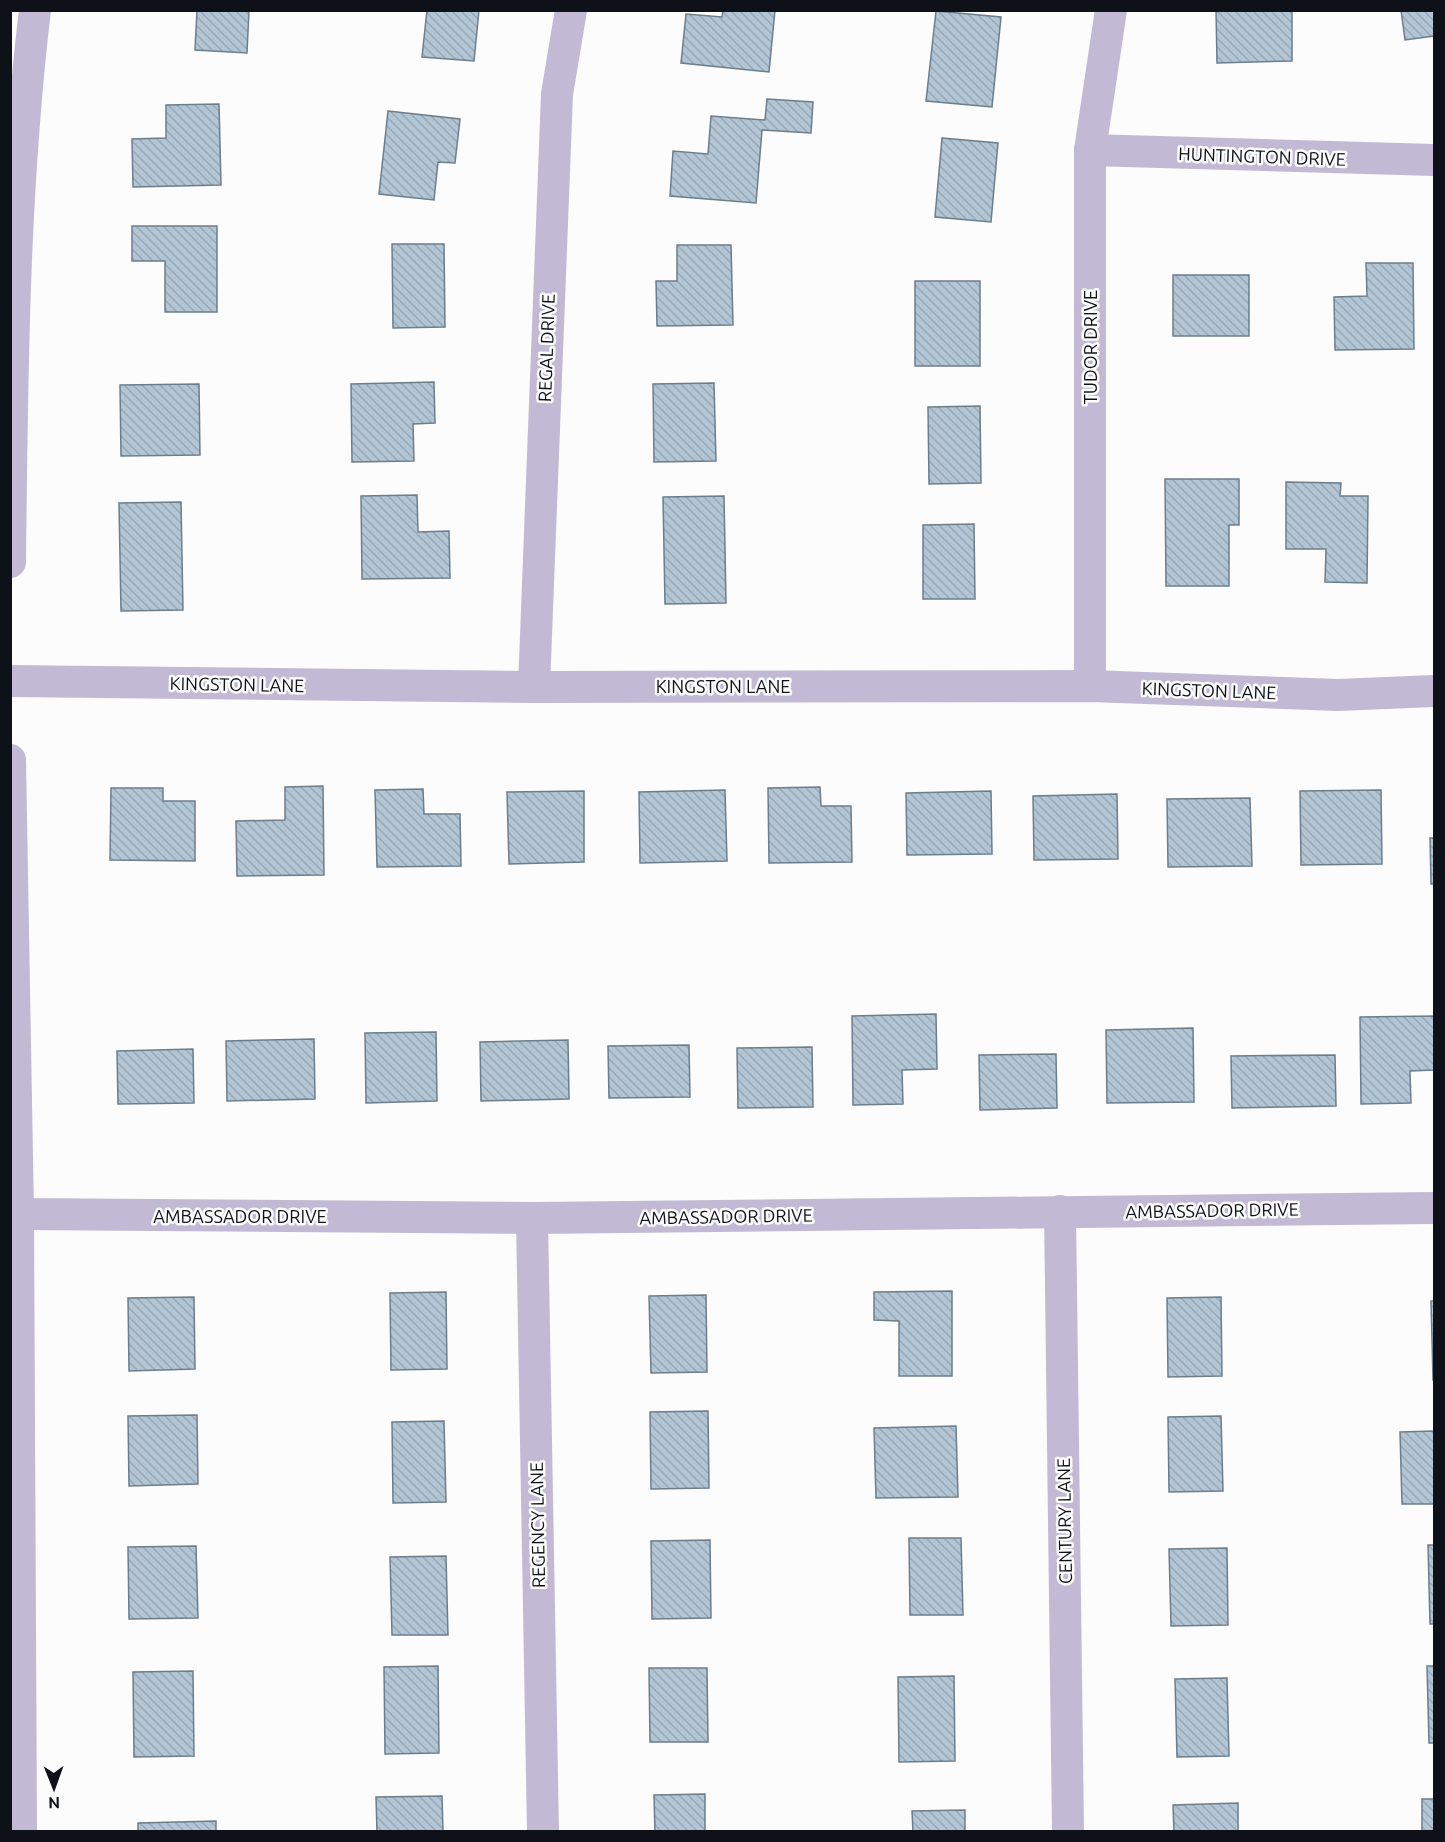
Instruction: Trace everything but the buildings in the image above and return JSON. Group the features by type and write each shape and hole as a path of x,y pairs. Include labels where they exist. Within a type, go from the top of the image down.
{"street":[{"path":"10,562 12,411 23,105 35,10"},
{"name":"REGAL DRIVE","path":"534,687 557,94 571,10"},
{"name":"TUDOR DRIVE","path":"1090,686 1090,150 1111,10"},
{"name":"HUNTINGTON DRIVE","path":"1090,150 1434,160"},
{"name":"KINGSTON LANE","path":"10,681 534,687 1090,686 1338,695 1434,691"},
{"path":"10,760 18,1214 21,1832"},
{"name":"AMBASSADOR DRIVE","path":"18,1214 532,1218 1434,1208"},
{"name":"CENTURY LANE","path":"1060,1211 1068,1832"},
{"name":"REGENCY LANE","path":"532,1218 543,1832"}]}
